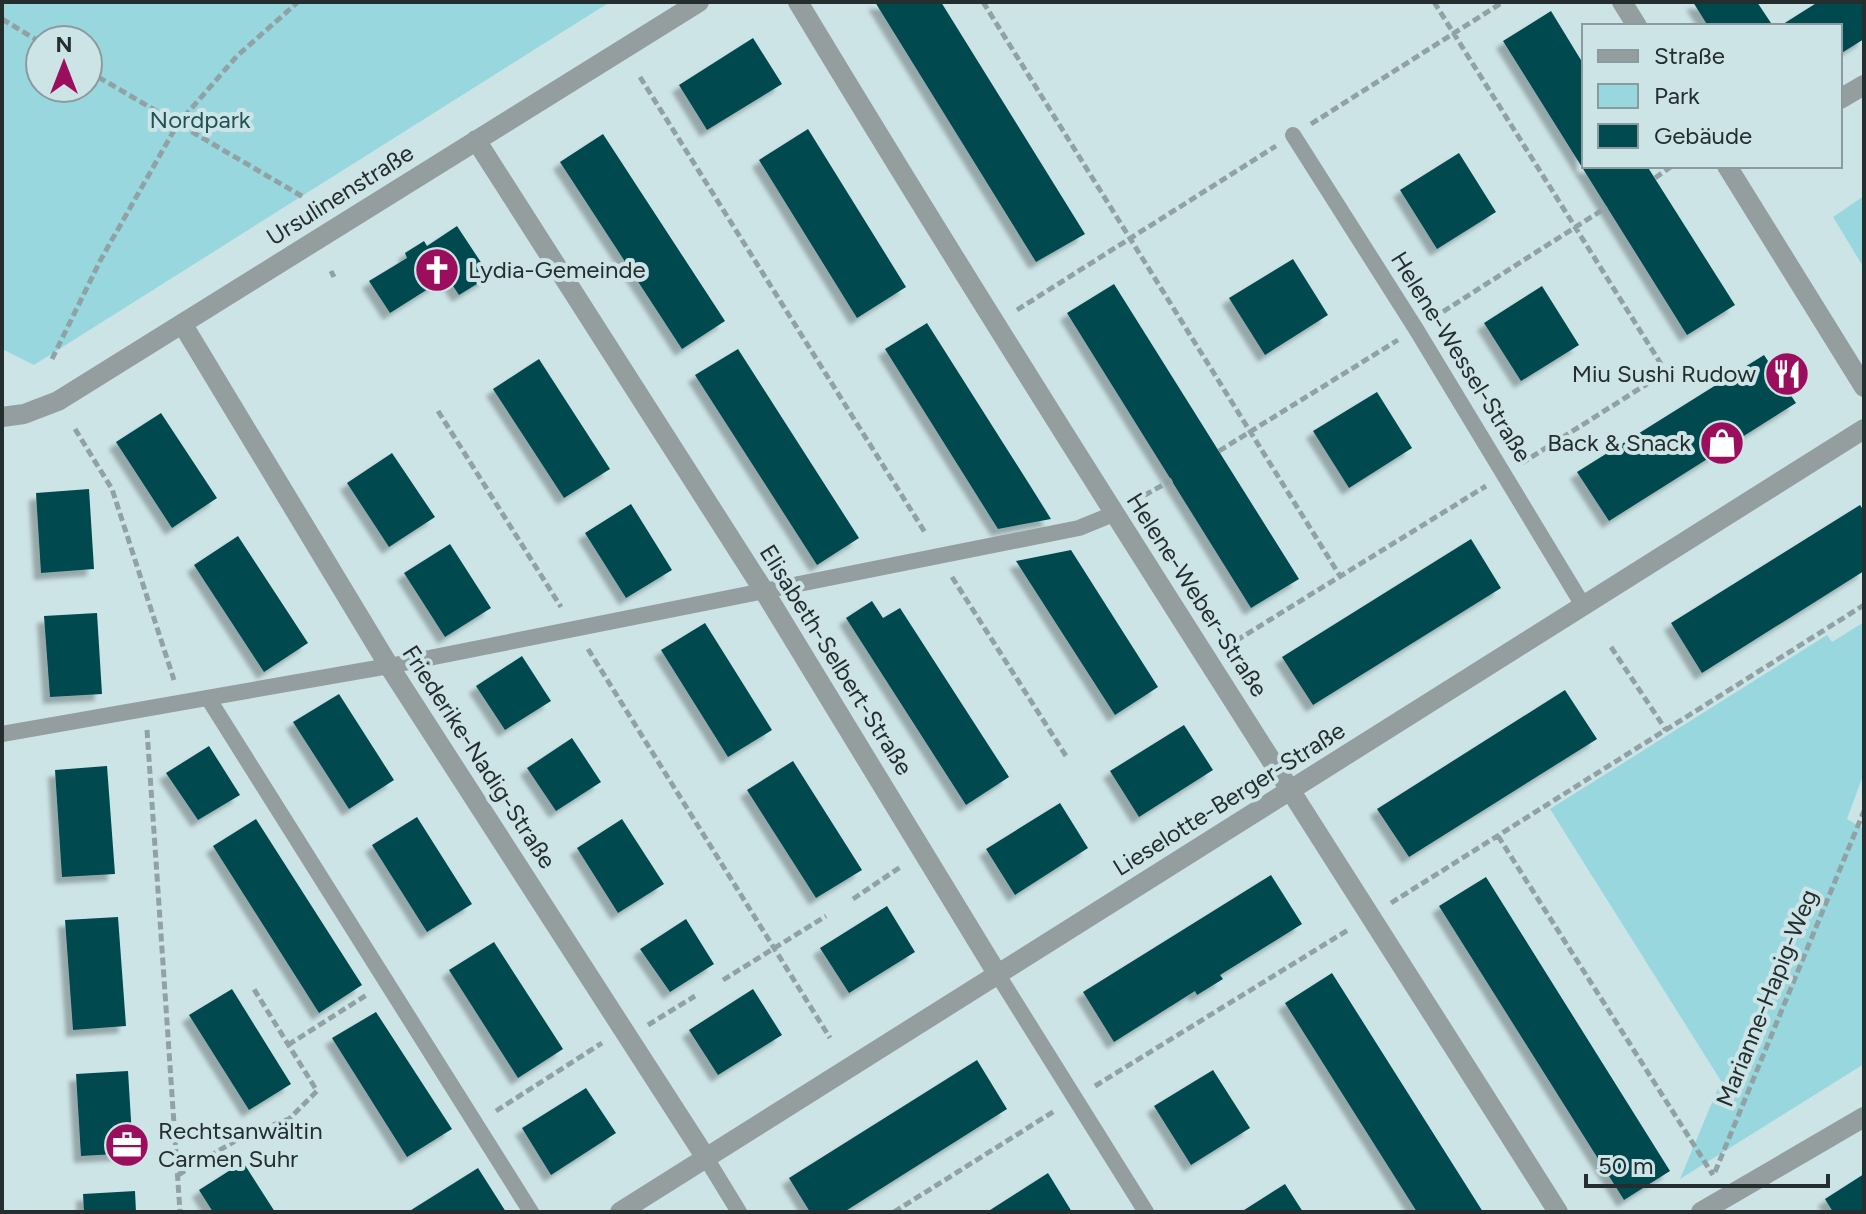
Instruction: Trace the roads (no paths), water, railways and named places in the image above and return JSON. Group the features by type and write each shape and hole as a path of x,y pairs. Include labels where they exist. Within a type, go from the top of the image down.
{"street":[{"name":"Ursulinenstraße","path":"2,417 45,407 183,325 699,2"},
{"name":"Helene-Weber-Straße","path":"798,2 1113,514 1292,790 1558,1212"},
{"path":"1622,2 1636,24"},
{"path":"1842,98 1864,85"},
{"name":"Elisabeth-Selbert-Straße","path":"476,140 764,591 998,975"},
{"path":"1730,168 1864,387"},
{"name":"Friederike-Nadig-Straße","path":"183,325 389,666 706,1158"},
{"name":"Lieselotte-Berger-Straße","path":"620,1212 1864,429"},
{"path":"1701,1212 1864,1117"}],"lane":[{"name":"Helene-Wessel-Straße","path":"1293,135 1584,607"},
{"path":"2,734 389,666 574,626 1079,528 1113,514"},
{"path":"208,698 531,1212"},
{"name":"Elisabeth-Selbert-Straße","path":"998,975 1146,1212"},
{"name":"Friederike-Nadig-Straße","path":"706,1158 739,1212"}],"place":[{"name":"Lydia-Gemeinde","path":"437,270"},
{"name":"Miu Sushi Rudow","path":"1787,374"},
{"name":"Back & Snack","path":"1722,443"},
{"name":"Rechtsanwältin Carmen Suhr","path":"127,1145"}],"park label":[{"name":"Nordpark","path":"200,120"}]}
